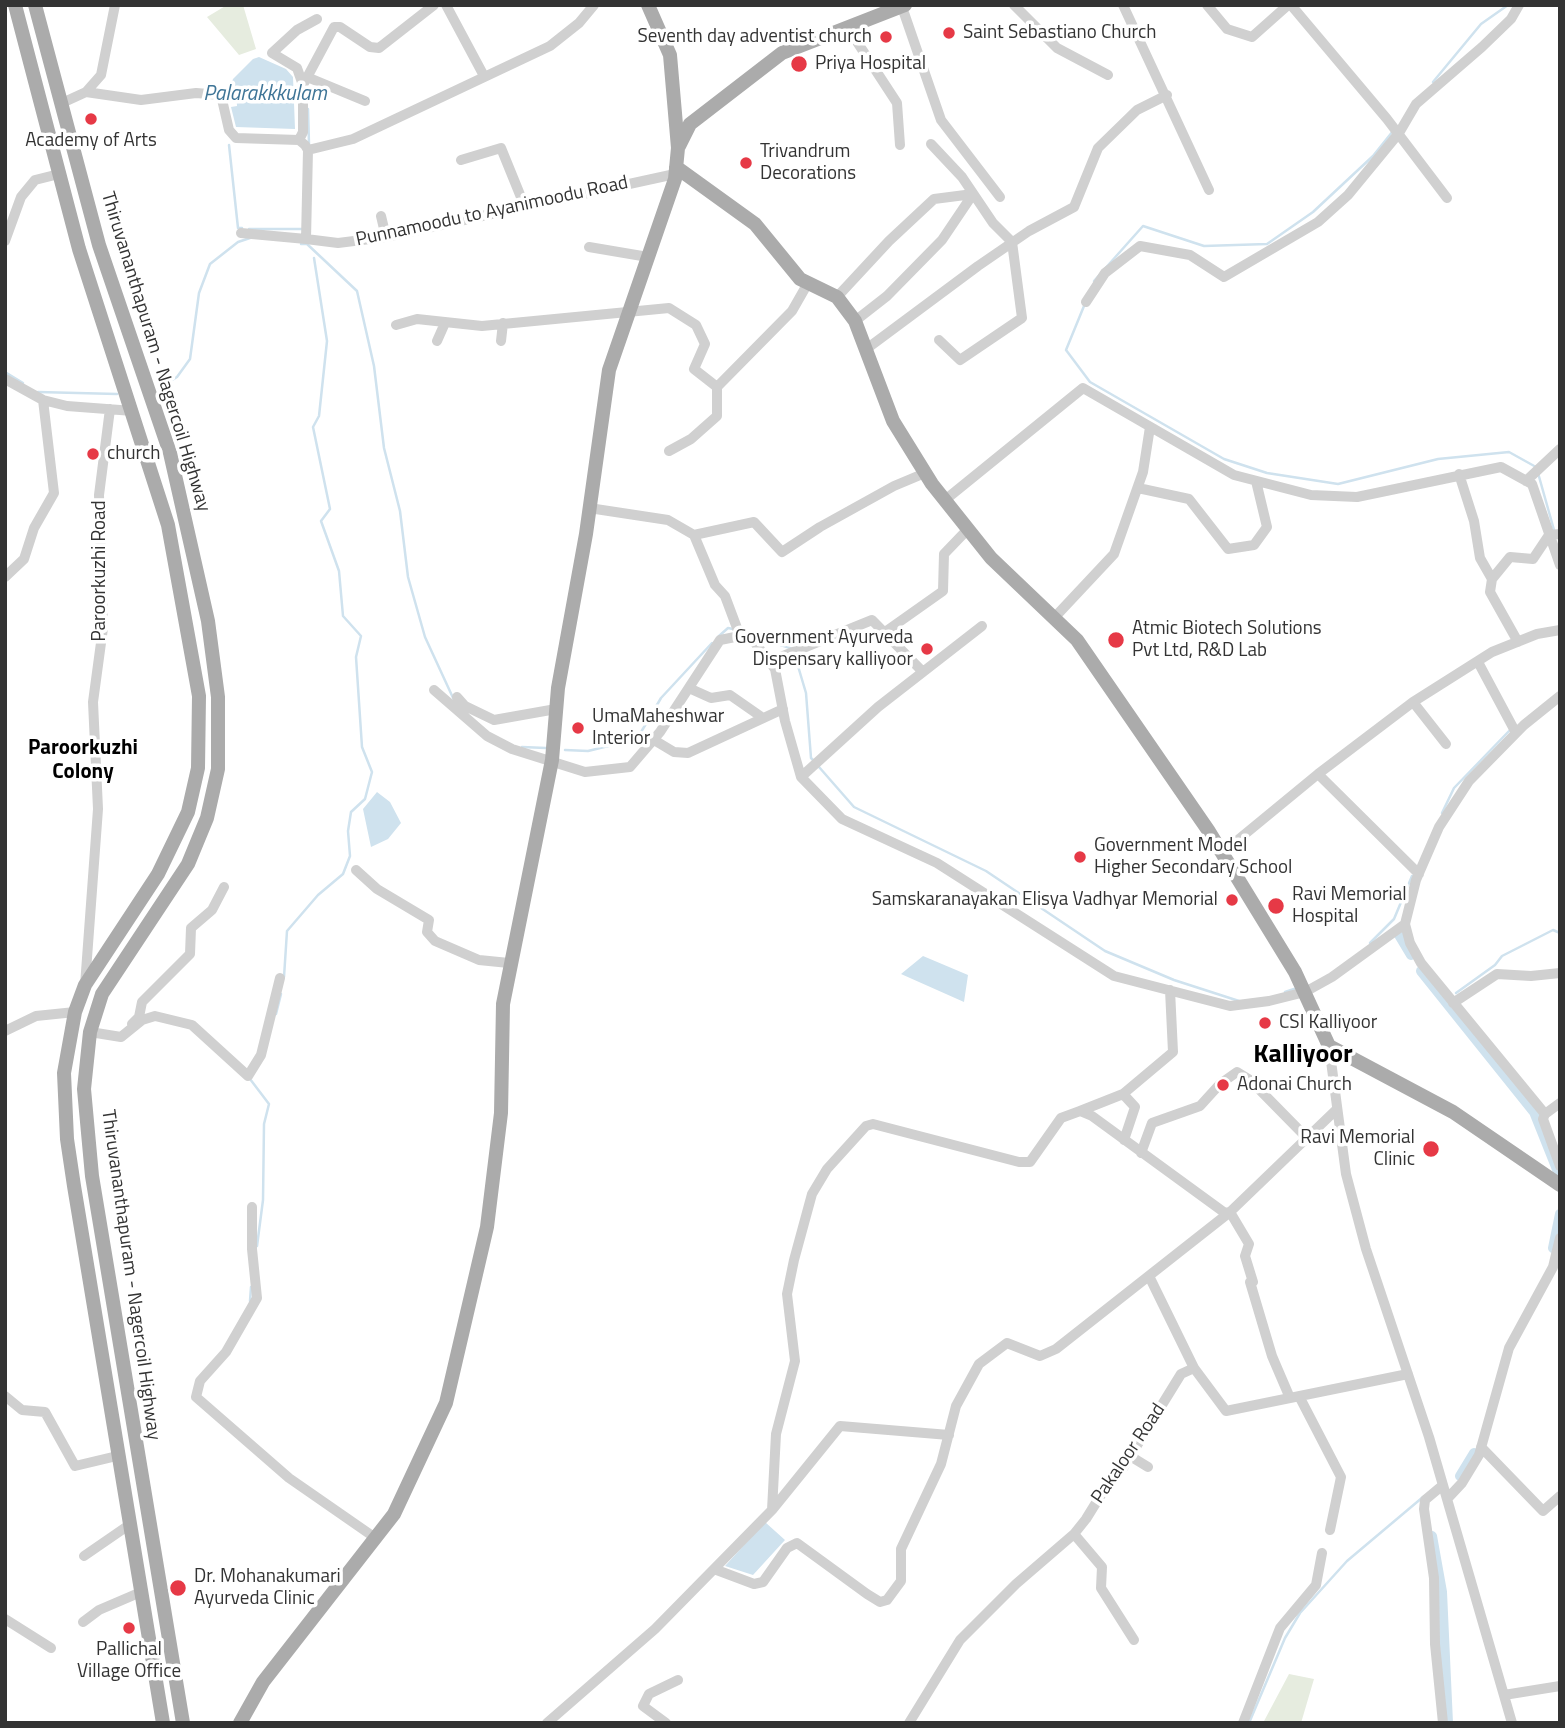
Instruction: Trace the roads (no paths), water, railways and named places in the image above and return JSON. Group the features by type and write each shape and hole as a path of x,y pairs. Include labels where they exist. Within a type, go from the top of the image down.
{"main road":[{"name":"Thiruvananthapuram - Nagercoil Highway","path":"15,5 86,271 133,411 175,552 199,696 200,746 193,794 170,853 85,985 75,1012 64,1073 67,1139 163,1723"},
{"name":"Thiruvananthapuram - Nagercoil Highway","path":"35,5 99,245 173,466 208,621 218,696 220,746 214,794 188,864 115,970 102,994 90,1032 84,1089 87,1138 183,1723"},
{"path":"240,1723 263,1682 394,1514 446,1404 487,1227 501,1113 503,1004 509,963 552,760 556,709 609,370 676,170 678,148 670,55 648,5"},
{"path":"678,148 690,124 782,53 904,6"},
{"path":"676,170 755,225 800,279 837,297 855,321 893,421 925,473 991,558 1077,640 1222,853 1295,972 1329,1046 1453,1112 1560,1185"}],"street":[{"path":"62,103 86,92 102,75 115,5"},
{"path":"299,140 303,132 305,81 336,26 370,47 379,48 434,5"},
{"path":"446,5 484,76"},
{"path":"311,149 353,139 550,46 579,23 594,5"},
{"path":"1014,5 1057,48 1108,75"},
{"path":"1123,5 1209,190"},
{"path":"1207,5 1227,29 1251,37 1289,5 1387,118 1447,198"},
{"path":"1086,302 1105,273 1140,246 1190,255 1224,277 1318,222 1348,195 1399,134 1416,104 1511,19 1518,5"},
{"path":"904,6 925,80 941,120 1000,197"},
{"path":"317,19 297,30 278,52 297,68 305,81 365,102"},
{"path":"848,28 897,103 900,145"},
{"path":"86,92 141,100 196,93 219,94 229,130 236,138 299,140 311,149"},
{"path":"865,350 1012,242 1074,206 1098,148 1137,110 1167,95"},
{"path":"931,144 962,177 1012,242 1023,318 960,360 939,340"},
{"path":"461,160 501,148 525,206"},
{"path":"306,239 311,149"},
{"name":"Punnamoodu to Ayanimoodu Road","path":"241,233 338,243 386,237 676,170"},
{"path":"5,241 20,197 35,180 59,174"},
{"path":"837,297 889,241 934,199 973,194"},
{"path":"855,321 887,296 942,240 973,194"},
{"path":"381,216 386,237"},
{"path":"589,247 648,257"},
{"path":"669,452 691,439 717,416 717,387 792,312 808,283"},
{"path":"396,326 417,319 482,327 669,308 696,325 705,344 694,369 717,387"},
{"path":"437,341 445,323"},
{"path":"501,341 503,323"},
{"path":"5,379 43,400 133,411"},
{"path":"945,500 1083,388 1234,475 1311,495 1357,497 1501,467 1532,484 1553,535 1560,565"},
{"path":"5,577 24,559 34,528 54,493 43,400"},
{"name":"Paroorkuzhi Road","path":"85,985 98,809 93,702 103,628 99,495 110,409"},
{"path":"1054,618 1114,554 1138,488 1150,427"},
{"path":"1526,481 1560,449"},
{"path":"694,535 754,522 782,552 873,497 925,473"},
{"path":"1459,474 1474,521 1480,558 1493,579"},
{"path":"1138,488 1189,499 1228,549 1254,545 1267,527 1256,481"},
{"path":"589,508 668,520 694,535 715,585 725,596 740,636"},
{"path":"885,632 943,591 944,554 968,529"},
{"path":"1518,642 1490,592 1493,579 1510,557 1533,559 1553,535"},
{"path":"771,661 872,620 922,671"},
{"path":"801,777 922,671 982,626"},
{"path":"1222,853 1318,774 1413,702 1478,662 1518,642 1560,630"},
{"path":"434,690 487,736 512,749 585,772 630,767 654,740 691,689 720,640 740,636 752,639 771,661 801,777 842,819 937,863 1114,976 1230,1006 1269,1001 1305,992 1359,960 1405,924"},
{"path":"1478,662 1514,730"},
{"path":"691,689 711,698 730,695 763,718"},
{"path":"1545,1114 1421,963 1410,943 1405,924 1416,872 1439,827 1469,781 1514,730 1560,696"},
{"path":"457,697 465,706 494,720 556,709"},
{"path":"1413,702 1446,744"},
{"path":"654,740 674,752 688,753 783,709"},
{"path":"1318,774 1416,872"},
{"path":"356,870 377,889 429,920 427,932 435,941 479,960 509,963"},
{"path":"121,1037 139,1017 142,1002 190,954 191,928 212,909 224,887"},
{"path":"1453,1003 1497,974 1531,976 1560,973"},
{"path":"90,1032 121,1037 142,1020 155,1016 192,1025 248,1076 261,1055 280,978"},
{"path":"772,1510 776,1434 795,1361 788,1294 812,1194 827,1169 866,1126 873,1124 1019,1162 1030,1162 1061,1118 1123,1094 1173,1052 1170,990"},
{"path":"5,1031 36,1016 75,1012"},
{"path":"1329,1046 1349,1186 1366,1249 1443,1485 1512,1723"},
{"path":"1141,1153 1152,1123 1200,1106 1220,1084 1237,1072 1250,1080 1306,1137"},
{"path":"1123,1094 1135,1107 1124,1140"},
{"path":"1560,1103 1545,1114 1543,1119 1560,1166"},
{"path":"715,1569 754,1584 762,1582 787,1548 797,1543 867,1594 880,1602 887,1600 901,1581 901,1549 941,1464 956,1406 979,1364 1007,1343 1040,1356 1056,1349 1230,1212 1338,1109"},
{"path":"1080,1111 1225,1213 1230,1212"},
{"path":"252,1207 252,1249 257,1298 226,1352 200,1381 196,1397 289,1478 374,1537"},
{"path":"1230,1212 1249,1244 1245,1256 1254,1282 1250,1282 1272,1356 1341,1477 1331,1530"},
{"path":"1447,1499 1462,1483 1482,1447 1509,1348 1553,1267 1560,1238"},
{"path":"1149,1276 1194,1368 1226,1411 1408,1374"},
{"name":"Pakaloor Road","path":"909,1723 960,1640 1016,1584 1074,1534 1130,1456 1181,1374 1194,1368"},
{"path":"5,1389 5,1396 22,1410 45,1412 75,1466 117,1456"},
{"path":"548,1723 655,1629 715,1569 772,1510 840,1426 948,1435"},
{"path":"1482,1447 1543,1511 1560,1496"},
{"path":"1130,1456 1149,1467"},
{"path":"1443,1485 1425,1500 1424,1509 1434,1578 1435,1644 1443,1723"},
{"path":"85,1556 129,1525"},
{"path":"1074,1534 1102,1567 1101,1588 1134,1640"},
{"path":"1243,1723 1280,1628 1316,1585 1322,1553"},
{"path":"83,1622 99,1610 141,1592"},
{"path":"5,1619 51,1648"},
{"path":"666,1723 643,1706 649,1694 678,1680"},
{"path":"1504,1695 1560,1686"}],"water":[{"name":"Palarakkkulam","path":"259,57 286,69 293,77 295,129 236,127 231,107 237,106 236,89 229,89 233,79 253,59"},
{"path":"377,792 390,802 401,823 388,839 371,847 363,809"},
{"path":"923,956 968,975 964,1002 901,974"},
{"path":"765,1522 785,1540 753,1575 725,1566"}],"waterway":[{"path":"1433,82 1481,24 1508,5"},
{"path":"308,109 309,144"},
{"path":"1094,281 1143,226 1204,246 1267,244 1313,212 1373,156 1393,131"},
{"path":"229,145 238,228 242,228"},
{"path":"249,229 302,229"},
{"path":"159,388 177,377 190,359 199,293 210,264 238,242 250,238"},
{"path":"301,244 307,244 357,291 374,366 384,448 400,511 408,577 425,637 454,700"},
{"path":"284,977 287,931 318,895 343,874 350,856 348,831 351,812 365,799 372,772 362,747 356,657 361,636 343,616 339,571 321,521 330,509 313,427 319,416 327,341 314,258"},
{"path":"1084,306 1066,350 1090,382 1224,459 1267,473 1338,484 1438,459 1509,452 1536,467"},
{"path":"5,372 23,383"},
{"path":"38,392 117,394"},
{"path":"1538,473 1554,530"},
{"path":"719,636 728,628 733,629"},
{"path":"756,637 790,648"},
{"path":"565,750 588,751 637,739 661,698 712,643"},
{"path":"795,656 806,693 811,758 815,762"},
{"path":"1442,813 1454,788 1510,730"},
{"path":"522,747 546,748"},
{"path":"819,767 854,807 986,871 1105,951 1174,980 1239,1001"},
{"path":"1370,943 1394,919 1412,876"},
{"path":"1456,993 1495,965 1502,956 1553,930 1560,933"},
{"path":"1399,935 1411,955"},
{"path":"1421,971 1534,1112 1560,1177"},
{"path":"1285,992 1294,989"},
{"path":"276,1014 281,994"},
{"path":"250,1079 269,1104 264,1124 263,1200 257,1246"},
{"path":"1553,1248 1560,1214"},
{"path":"250,1301 251,1287"},
{"path":"1460,1476 1474,1453"},
{"path":"1249,1723 1285,1638 1300,1613 1347,1561 1423,1497"},
{"path":"1432,1536 1442,1592 1448,1723"}],"place":[{"name":"Saint Sebastiano Church","path":"949,33"},
{"name":"Seventh day adventist church","path":"886,37"},
{"name":"Priya Hospital","path":"799,64"},
{"name":"Academy of Arts","path":"91,119"},
{"name":"Trivandrum Decorations","path":"746,163"},
{"name":"church","path":"93,454"},
{"name":"Atmic Biotech Solutions Pvt Ltd, R&D Lab","path":"1116,640"},
{"name":"Government Ayurveda Dispensary kalliyoor","path":"927,649"},
{"name":"UmaMaheshwar Interior","path":"578,728"},
{"name":"Government Model Higher Secondary School","path":"1080,857"},
{"name":"Samskaranayakan Elisya Vadhyar Memorial","path":"1232,900"},
{"name":"Ravi Memorial Hospital","path":"1276,906"},
{"name":"CSI Kalliyoor","path":"1265,1023"},
{"name":"Adonai Church","path":"1223,1085"},
{"name":"Ravi Memorial Clinic","path":"1431,1149"},
{"name":"Dr. Mohanakumari Ayurveda Clinic","path":"178,1588"},
{"name":"Pallichal Village Office","path":"129,1628"}],"district":[{"name":"Paroorkuzhi Colony","path":"83,761"},
{"name":"Kalliyoor","path":"1303,1056"}]}
